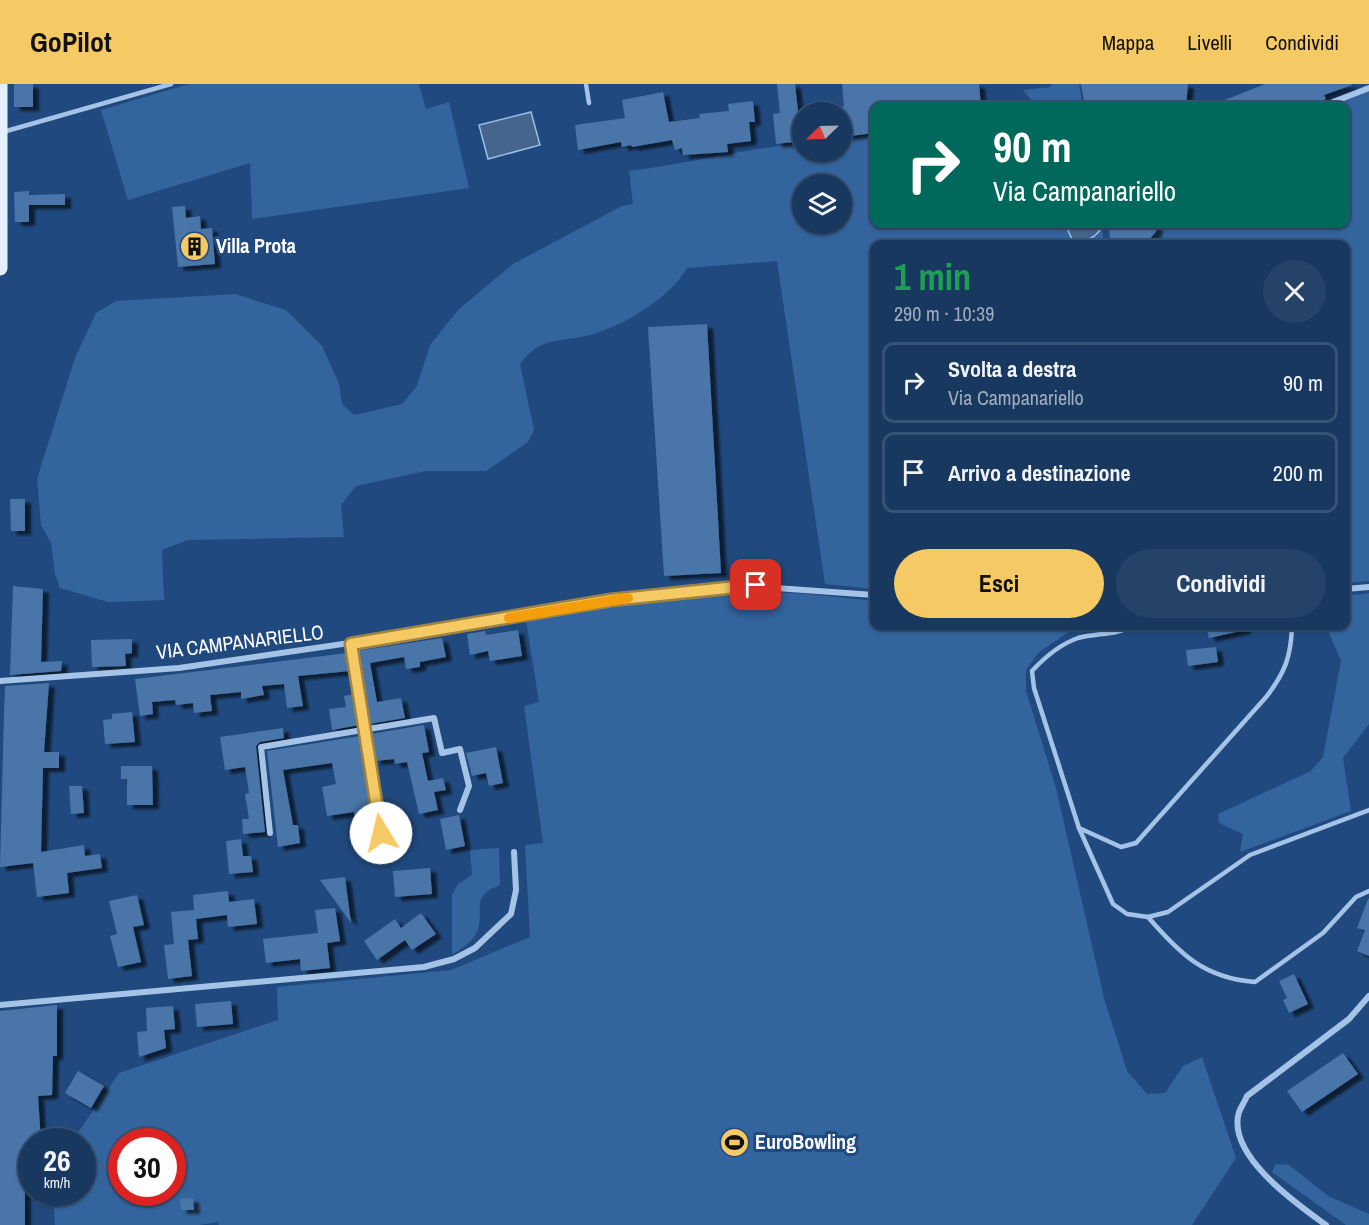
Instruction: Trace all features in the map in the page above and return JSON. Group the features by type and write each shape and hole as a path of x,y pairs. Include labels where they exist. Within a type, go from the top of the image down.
{"main road":[{"path":"0,84 0,268"}],"street":[{"path":"1333,102 1369,88"},
{"name":"VIA CAMPANARIELLO","path":"0,681 179,668 351,644 611,600 735,585 870,595"},
{"path":"1350,589 1369,587"},
{"path":"351,644 381,833"},
{"path":"270,833 261,747 434,718 442,753 460,749 468,786 460,810"},
{"path":"0,1005 404,969 444,962 475,948 511,914 516,890 514,852"},
{"path":"1326,1225 1255,1164 1239,1132 1238,1114 1247,1096 1349,1020 1369,996"}],"lane":[{"path":"1,133 171,84"},
{"path":"586,84 589,103"},
{"path":"1125,630 1077,639 1044,658 1032,671 1034,688 1079,828 1113,904 1127,914 1148,917 1168,912 1250,855 1369,810"},
{"path":"1079,828 1121,847 1136,843 1267,696 1285,672 1292,643 1292,630"},
{"path":"1148,917 1171,943 1201,968 1230,980 1255,982 1323,933 1356,897 1369,891"}],"shaded area":[{"path":"189,84 419,84 426,109 449,102 469,188 252,219 250,163 128,200 101,110"},
{"path":"1051,84 1079,84 1082,102 1033,102 1023,90 1051,87"},
{"path":"1369,91 1369,581 1350,583 1350,240 1151,240 1160,228 1350,228 1350,102 1343,102"},
{"path":"531,112 540,145 488,159 479,125"},
{"path":"870,136 870,228 1066,228 1097,236 1102,228 1104,240 870,240 870,589 825,584 777,261 687,268 670,290 631,318 603,331 543,344 536,348 520,364 534,430 528,442 486,471 426,471 356,486 341,505 344,537 188,540 162,550 164,600 108,602 60,588 55,574 51,543 41,525 37,479 75,358 96,313 116,301 235,294 286,310 322,346 339,384 342,404 354,415 402,404 417,386 430,345 459,309 513,264 622,206 633,204 629,171 792,144 792,162 852,162 852,138"},
{"path":"1067,228 1101,228 1093,237 1086,240 1072,239"},
{"path":"731,590 808,594 870,601 870,630 1074,630 1038,653 1026,670 1026,691 1056,788 1104,998 1127,1071 1147,1094 1165,1093 1183,1066 1202,1057 1236,1158 1192,1225 219,1225 218,1222 199,1225 55,1225 54,1206 96,1206 96,1128 81,1128 119,1073 278,1020 277,987 451,970 530,937 525,845 543,843 524,706 539,702 526,620"},
{"path":"1369,593 1369,724 1343,758 1351,811 1240,852 1243,834 1219,823 1218,814 1311,771 1323,757 1341,661 1328,630 1350,630 1350,595"},
{"path":"499,848 500,885 490,890 481,900 479,924 475,935 452,955 452,895 458,884 472,875 470,850"},
{"path":"1276,1164 1289,1165 1328,1196 1369,1214 1369,1225 1346,1225 1272,1172"}],"building":[{"path":"14,84 33,84 33,107 14,107"},
{"path":"777,84 795,84 797,102 792,102 792,142 776,144 773,114 780,113"},
{"path":"842,84 979,84 981,102 870,102 870,134 852,136 852,102 844,102"},
{"path":"1081,84 1188,84 1186,102 1084,102"},
{"path":"1265,84 1352,85 1324,95 1326,99 1319,102 1220,102"},
{"path":"663,92 669,122 700,118 699,114 729,111 728,104 753,101 755,122 749,122 751,141 727,144 728,152 683,155 682,148 675,150 672,140 632,147 631,145 622,147 621,142 578,150 575,125 625,118 622,100"},
{"path":"29,191 29,195 65,194 65,205 29,205 29,222 15,222 14,192"},
{"name":"Villa Prota","path":"185,206 186,218 200,216 201,229 212,228 215,264 178,267 172,207"},
{"path":"1109,228 1156,228 1149,240 1110,240"},
{"path":"707,324 721,573 664,576 648,327"},
{"path":"10,499 25,499 25,531 11,531"},
{"path":"13,586 43,589 41,662 62,661 61,671 10,675"},
{"path":"518,630 522,656 490,661 488,651 470,655 467,634 485,631 486,635"},
{"path":"1207,630 1245,630 1209,638"},
{"path":"442,638 446,657 420,662 420,667 406,669 404,657 370,663 377,702 401,698 405,718 369,724 357,651"},
{"path":"132,639 132,653 125,654 126,666 92,667 91,640"},
{"path":"1216,647 1218,662 1188,666 1186,650"},
{"path":"347,653 350,671 298,676 303,706 287,708 284,684 262,686 264,695 241,699 241,692 210,695 212,711 194,713 193,703 176,705 175,700 152,702 153,714 140,716 135,679"},
{"path":"49,683 44,752 59,752 59,768 43,768 41,852 84,845 85,856 100,854 102,868 67,873 69,893 37,897 33,863 0,867 5,686"},
{"path":"354,694 359,725 332,730 329,709 346,707 344,696"},
{"path":"132,712 135,742 105,744 103,720 112,719 112,714"},
{"path":"424,725 429,752 422,753 428,781 443,778 446,790 434,792 438,810 419,814 407,762 395,764 394,759 375,761 371,734"},
{"path":"283,728 284,738 260,742 256,746 265,832 243,834 242,819 249,819 245,794 249,793 245,767 225,770 220,737"},
{"path":"360,736 374,823 356,826 354,812 327,816 322,787 336,784 332,763 283,770 293,825 298,825 300,843 278,847 267,751"},
{"path":"496,747 503,783 489,786 486,773 472,776 466,753"},
{"path":"121,766 152,766 153,805 127,805 127,779 121,779"},
{"path":"69,786 82,786 84,813 71,814"},
{"path":"459,815 465,846 446,850 440,819"},
{"path":"241,839 243,856 251,856 253,872 229,874 226,841"},
{"path":"430,868 432,894 395,897 393,871"},
{"path":"345,877 351,923 320,880"},
{"path":"228,891 229,902 254,899 257,924 228,927 227,915 196,919 198,939 188,940 192,976 168,979 164,945 174,944 171,912 194,910 193,895"},
{"path":"137,895 144,925 133,927 141,962 118,967 110,936 117,934 109,901"},
{"path":"1368,899 1369,956 1357,951 1365,930 1357,928"},
{"path":"335,908 340,941 327,943 330,968 301,971 300,959 266,963 263,939 318,933 315,910"},
{"path":"421,913 436,934 412,950 405,940 377,960 364,941 395,919 401,928"},
{"path":"1294,974 1308,1004 1289,1013 1283,1000 1287,998 1279,981"},
{"path":"231,1001 233,1024 197,1027 195,1004"},
{"path":"57,1005 57,1056 53,1056 52,1095 38,1096 40,1128 18,1128 18,1206 25,1206 25,1225 0,1225 0,1011"},
{"path":"173,1006 175,1029 164,1030 166,1048 139,1057 137,1032 147,1031 146,1008"},
{"path":"1343,1053 1358,1074 1302,1112 1287,1091"},
{"path":"78,1071 104,1086 91,1108 65,1093"},
{"path":"193,1198 194,1210 181,1210 181,1206 186,1206 186,1199"}],"slow traffic":[{"path":"509,618 628,598"}],"place":[{"name":"Villa Prota","path":"195,246"},
{"name":"EuroBowling","path":"734,1142"}],"route":[{"path":"381,833 351,644 486,623 611,600 735,585 756,585"}]}
